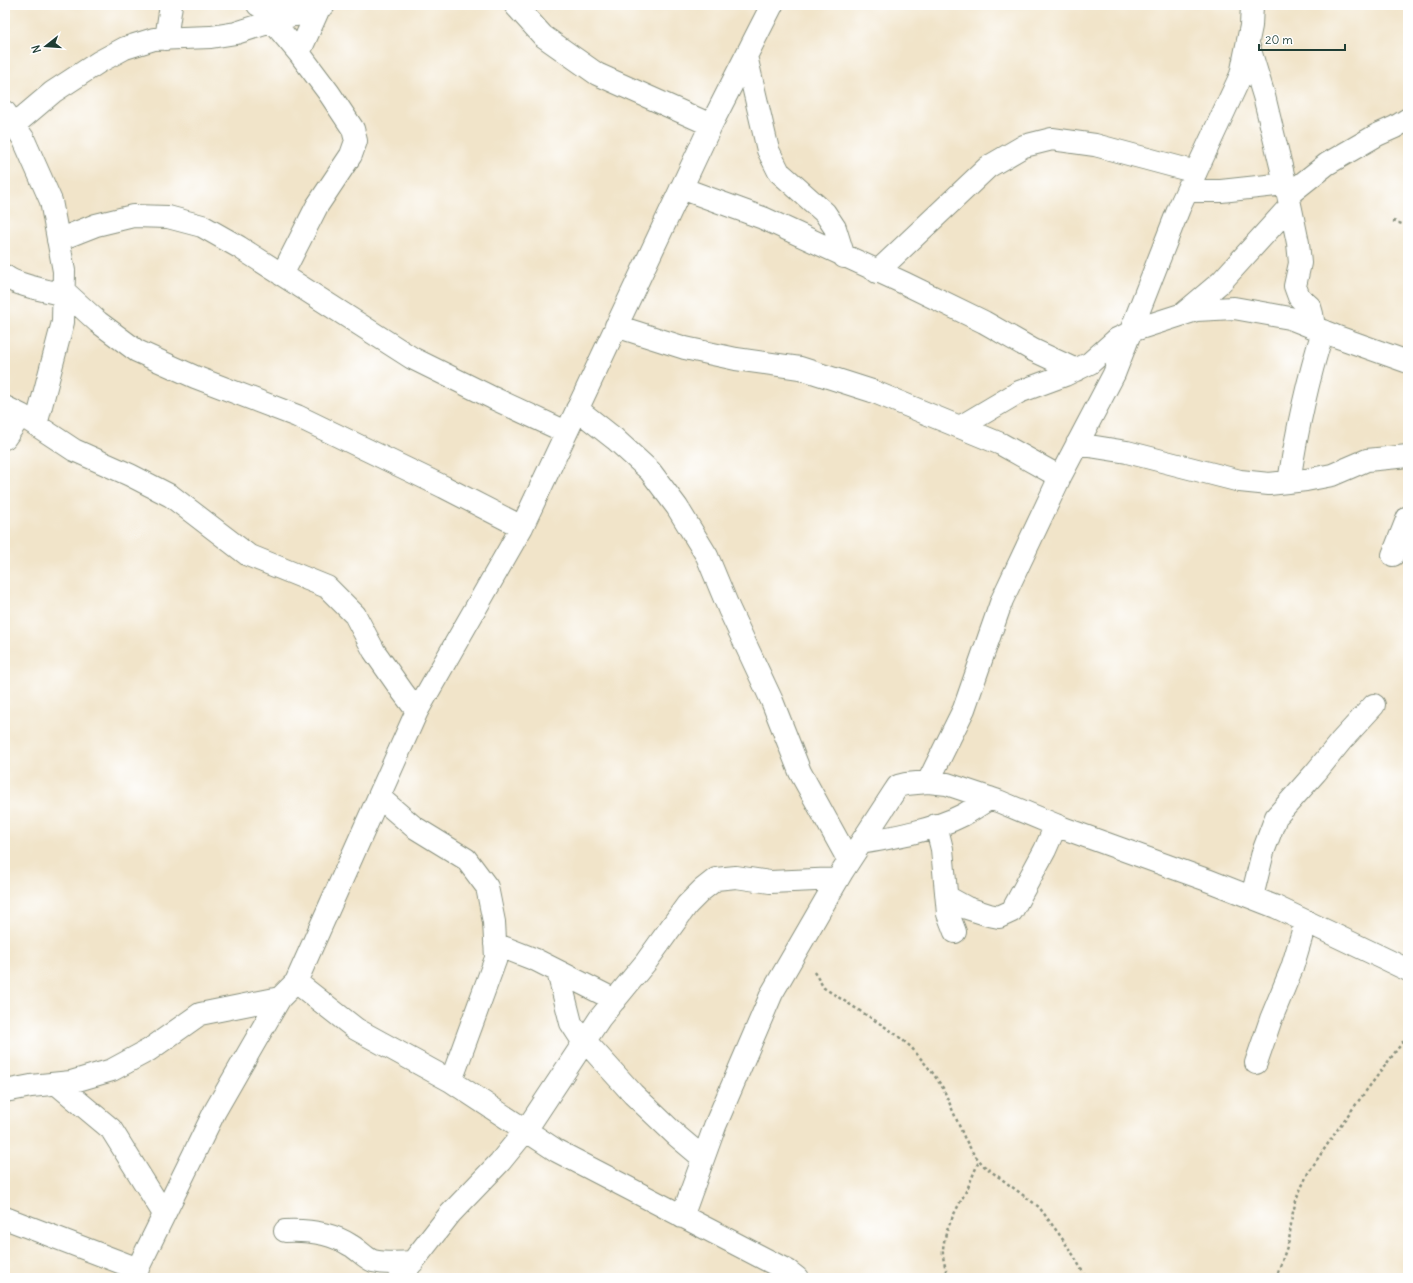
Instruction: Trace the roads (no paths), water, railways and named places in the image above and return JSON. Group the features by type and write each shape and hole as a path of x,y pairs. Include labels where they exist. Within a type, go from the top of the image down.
{"street":[{"path":"166,39 170,5"},
{"path":"258,5 296,15"},
{"path":"515,5 543,36 597,74 711,125"},
{"path":"5,1218 136,1273 215,1111 280,998 296,982 417,711 522,527 711,125 772,5"},
{"path":"928,782 964,709 1002,600 1060,477 1114,374 1179,208 1241,75 1251,26 1252,5"},
{"path":"5,438 21,416 63,322 64,293 64,271 51,200 23,138 9,118 54,92 99,62 125,48 154,39 211,37 236,33 322,6"},
{"path":"299,53 322,6"},
{"path":"273,22 299,53 353,129 356,141 351,155 317,206 282,275"},
{"path":"1247,43 1264,96 1298,243 1300,263 1295,286 1300,297 1310,307 1319,329 1297,431 1289,482"},
{"path":"746,56 768,150 778,172 825,212 835,228 844,257"},
{"path":"1180,316 1221,282 1272,228 1288,195 1327,164 1408,119"},
{"path":"877,272 988,167 1024,146 1052,139 1095,145 1191,181 1221,190 1288,195"},
{"path":"681,188 763,218 984,322 1033,350 1076,370"},
{"path":"58,240 96,225 133,216 168,217 202,226 239,247 412,358 566,432"},
{"path":"5,276 8,279 21,284 64,293 98,322 137,351 196,377 297,416 444,487 522,527"},
{"path":"960,427 1019,392 1090,363 1117,339 1130,332 1196,310 1234,308 1290,318 1408,362"},
{"path":"616,326 685,348 736,359 800,368 872,391 1002,444 1060,477"},
{"path":"577,409 615,439 650,471 677,507 707,556 772,701 800,772 843,870"},
{"path":"21,416 74,450 130,475 171,496 248,555 327,588 355,615 374,651 417,711"},
{"path":"1077,444 1127,452 1240,481 1269,484 1332,475 1367,460 1408,456"},
{"path":"1393,555 1408,517"},
{"path":"1252,898 1263,852 1276,817 1316,772 1341,740 1374,705"},
{"path":"682,1217 715,1126 772,993 843,870 898,786 928,782 947,784 990,798 1056,825 1252,898 1306,921 1408,970"},
{"path":"379,797 414,827 466,859 487,887 494,922 496,958 451,1081"},
{"path":"861,843 905,835 936,825 962,815 990,798"},
{"path":"936,825 942,849 948,914 956,932"},
{"path":"947,897 967,908 989,915 999,917 1012,911 1045,850 1056,825"},
{"path":"285,1231 305,1230 328,1235 350,1244 371,1260 388,1263 406,1270 450,1214 500,1162 526,1130 600,1018 646,962 687,905 702,890 716,879 736,878 770,882 843,870"},
{"path":"1256,1063 1271,1019 1292,968 1306,921"},
{"path":"495,944 536,960 615,1000"},
{"path":"558,972 571,1023 584,1042 633,1094 677,1136 703,1158"},
{"path":"296,982 356,1029 451,1081 558,1151 788,1271 798,1278"},
{"path":"5,1091 71,1082 112,1070 149,1050 200,1014 280,998"},
{"path":"57,1084 111,1129 164,1214"}]}
